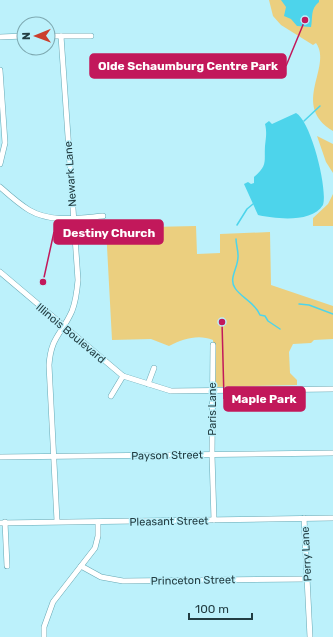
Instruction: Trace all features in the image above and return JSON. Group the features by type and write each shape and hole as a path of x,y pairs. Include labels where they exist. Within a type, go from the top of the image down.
{"street":[{"path":"0,37 16,36"},
{"path":"56,36 91,36"},
{"name":"Newark Lane","path":"57,521 49,365 50,352 53,341 72,312 77,296 78,280 61,36"},
{"path":"0,70 5,143 0,164"},
{"path":"0,187 30,211 54,218 103,216"},
{"name":"Illinois Boulevard","path":"0,272 123,376 172,391 333,389"},
{"name":"Paris Lane","path":"213,345 212,455 214,520"},
{"path":"148,384 154,368"},
{"path":"111,396 123,376"},
{"name":"Payson Street","path":"0,457 333,453"},
{"name":"Perry Lane","path":"304,518 310,637"},
{"name":"Pleasant Street","path":"7,566 3,523 333,518"},
{"path":"44,637 44,627 53,602 95,548 98,536 98,522"},
{"name":"Princeton Street","path":"81,566 102,577 123,581 307,579"}],"shaded area":[{"path":"269,0 333,0 333,131 321,121 315,110 313,98 320,63 320,53 316,43 313,45 281,25 273,16"},
{"path":"317,136 333,144 333,173 326,162"},
{"path":"333,194 333,226 313,226 313,218 328,204"},
{"path":"196,226 197,254 220,253 220,234 270,232 271,285 333,306 333,339 314,340 311,343 293,344 289,352 290,373 297,380 297,385 214,387 213,340 207,338 191,338 169,346 151,339 112,340 106,228"}],"water":[{"path":"281,0 319,0 313,11 311,27 297,26 291,19 284,16 286,7"},
{"path":"296,113 302,119 307,128 317,156 323,185 323,205 318,211 311,215 302,217 274,218 258,215 244,184 248,182 251,184 254,183 254,177 263,166 265,160 265,124 269,121 272,124"}],"waterway":[{"path":"304,121 320,106"},
{"path":"237,225 247,209 253,204"},
{"path":"236,239 238,259 233,276 233,284 237,291 258,310 260,315 265,316 268,321 280,329"},
{"path":"299,304 309,305 333,314"}],"place":[{"name":"Olde Schaumburg Centre Park","path":"305,20"},
{"name":"Destiny Church","path":"43,282"},
{"name":"Maple Park","path":"222,322"}]}
